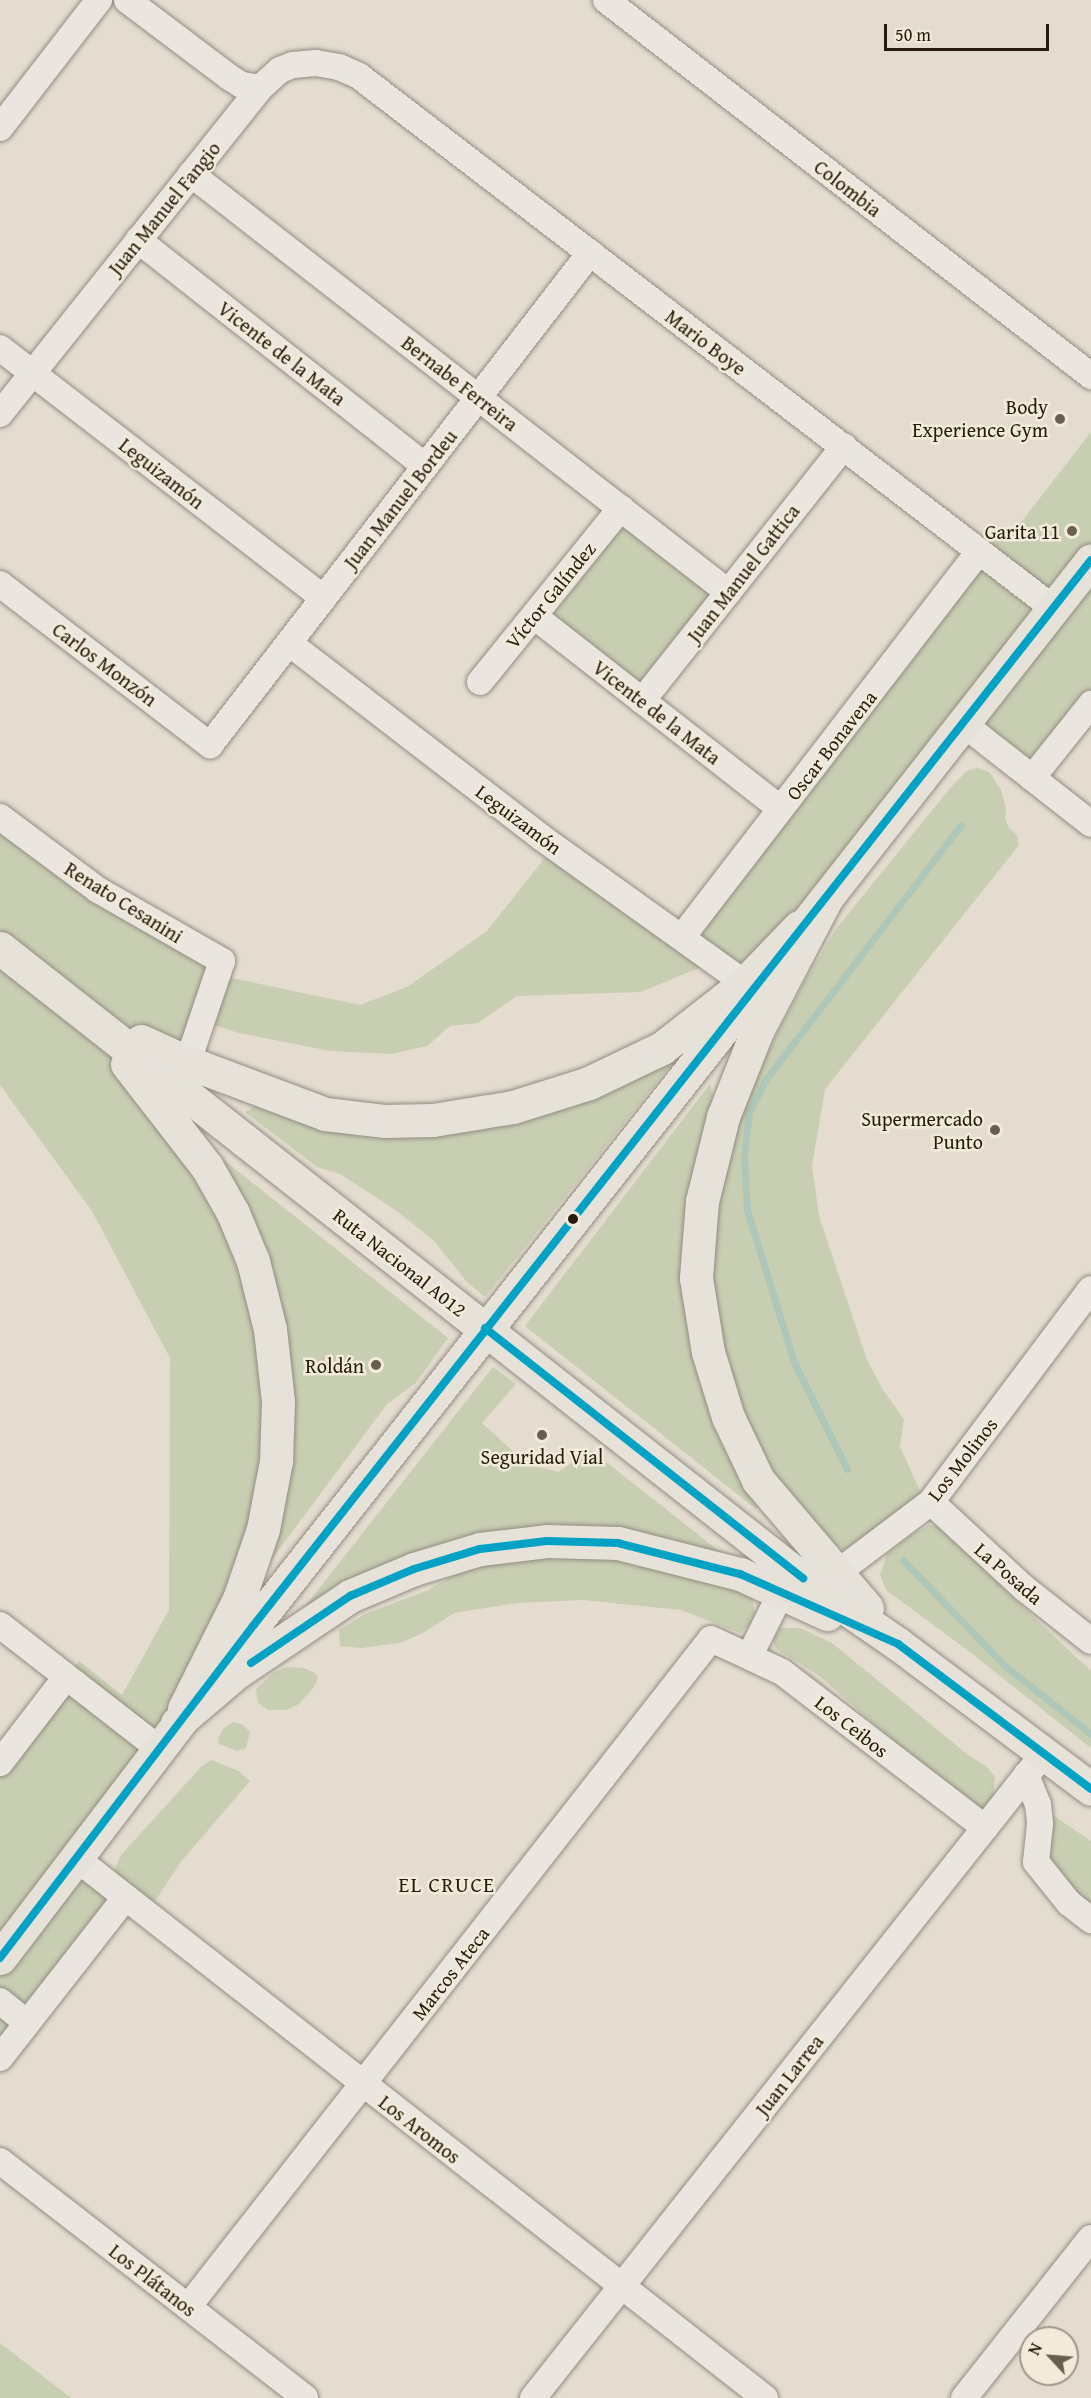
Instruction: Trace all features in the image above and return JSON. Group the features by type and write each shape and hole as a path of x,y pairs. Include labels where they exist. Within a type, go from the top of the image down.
{"main road":[{"path":"0,1958 77,1859 177,1723 750,986 827,897 961,722 1091,560"},
{"path":"177,1723 237,1672 350,1596 414,1569 480,1549 547,1541 618,1544 740,1574 781,1593 824,1591 758,1480 728,1417 708,1352 696,1278 702,1201 723,1117 757,1030 827,897"},
{"path":"0,948 179,1089 207,1167 223,1194 253,1261 270,1329 278,1402 276,1461 263,1529 239,1599 177,1723"},
{"path":"88,1016 179,1089 325,1114 384,1121 434,1120 513,1107 590,1083 662,1048 750,986"},
{"name":"Ruta Nacional A012","path":"179,1089 824,1591 898,1644 1036,1763 1091,1788"}],"street":[{"path":"2,121 99,0"},
{"path":"127,0 229,77 242,85 260,88"},
{"name":"Colombia","path":"606,0 1091,376"},
{"name":"Juan Manuel Fangio","path":"0,414 260,88 280,70 293,65 316,63 339,67 359,76"},
{"name":"Mario Boye","path":"359,76 1053,608"},
{"name":"Bernabe Ferreira","path":"190,174 728,592"},
{"name":"Vicente de la Mata","path":"138,240 425,466"},
{"name":"Juan Manuel Bordeu","path":"210,745 590,253"},
{"name":"Leguizamón","path":"0,348 324,598"},
{"name":"Juan Manuel Gattica","path":"642,701 844,446"},
{"name":"Víctor Galíndez","path":"480,682 621,508"},
{"name":"Oscar Bonavena","path":"682,938 980,551"},
{"name":"Carlos Monzón","path":"0,584 210,745"},
{"name":"Vicente de la Mata","path":"534,616 781,809"},
{"name":"Leguizamón","path":"289,643 542,838 750,986"},
{"path":"1032,778 1091,704"},
{"path":"961,722 1091,824"},
{"name":"Renato Cesanini","path":"0,817 98,890 222,961 179,1089"},
{"name":"Los Molinos","path":"824,1591 931,1502 1091,1289"},
{"name":"La Posada","path":"931,1502 1024,1587 1091,1641"},
{"path":"750,1655 781,1593"},
{"path":"0,1625 158,1748"},
{"name":"Los Ceibos","path":"711,1639 750,1655 782,1672 985,1828"},
{"name":"Marcos Ateca","path":"188,2307 711,1639"},
{"path":"0,1763 66,1677"},
{"path":"1036,1763 1040,1824 1036,1862 1069,1903 1091,1920"},
{"name":"Juan Larrea","path":"533,2398 1036,1763"},
{"name":"Los Aromos","path":"77,1859 765,2398"},
{"path":"0,2058 126,1897"},
{"path":"0,2001 27,2023"},
{"name":"Los Plátanos","path":"0,2161 305,2398"},
{"path":"964,2398 1091,2238"}],"green space":[{"path":"1091,432 1091,704 1033,778 961,722 745,983 682,937 979,551 1019,525"},
{"path":"625,524 714,594 641,687 552,616"},
{"path":"977,768 989,772 1001,790 1006,809 1005,818 1009,828 1017,835 1019,845 825,1089 812,1166 819,1216 867,1360 883,1390 904,1419 900,1447 921,1493 906,1511 865,1545 845,1550 825,1538 785,1490 755,1441 720,1350 711,1285 713,1218 730,1124 804,982 836,929 951,787 967,771"},
{"path":"0,817 222,961 171,1117 233,1213 278,1402 239,1599 78,1859 126,1897 0,2058 0,1763 79,1661 122,1695 169,1610 170,1358 92,1211 0,1085"},
{"path":"547,855 694,959 699,968 641,992 517,996 478,1023 450,1026 427,1046 391,1054 331,1051 239,1033 214,1025 227,977 360,1005 407,987 487,931"},
{"path":"674,1051 673,1062 485,1297 467,1282 435,1242 397,1211 340,1174 317,1167 245,1112 257,1105 403,1134"},
{"path":"710,1084 714,1100 687,1261 763,1502 756,1509 525,1326"},
{"path":"225,1161 448,1338 416,1383 387,1404 269,1563 289,1423 215,1162"},
{"path":"493,1367 516,1384 482,1423 527,1464 558,1472 591,1450 724,1555 545,1528 303,1609"},
{"path":"929,1525 946,1526 964,1540 985,1571 1091,1671 1091,1748 966,1649 886,1590 880,1575 887,1554"},
{"path":"624,1554 742,1589 752,1599 755,1613 751,1624 740,1633 681,1610 582,1600 517,1603 454,1613 423,1633 400,1643 361,1648 340,1646 339,1630 365,1614 426,1591 462,1571 513,1557"},
{"path":"780,1628 800,1628 832,1643 967,1754 987,1767 995,1777 992,1806 982,1811 899,1746 821,1677 775,1648 773,1639"},
{"path":"287,1667 304,1668 315,1673 318,1678 314,1687 299,1704 287,1710 268,1710 258,1703 256,1689 273,1673"},
{"path":"233,1722 243,1725 250,1732 246,1748 237,1751 219,1744 218,1738 224,1728"},
{"path":"211,1760 239,1771 250,1781 180,1863 152,1906 121,1881 115,1868 121,1855 201,1767"},
{"path":"1054,1816 1091,1841 1091,1903 1073,1892 1050,1860 1044,1838 1047,1822"},
{"path":"0,2343 71,2398 0,2398"}],"waterway":[{"path":"847,1469 794,1362 747,1210 744,1155 749,1112 766,1079 961,825"},
{"path":"903,1560 1005,1666 1091,1734"}],"transit line":[{"path":"0,1958 253,1626 1091,560"},
{"path":"485,1328 803,1578"},
{"path":"251,1663 350,1596 414,1569 480,1549 547,1541 618,1543 740,1574 898,1644 1091,1789"}],"place":[{"name":"Body Experience Gym","path":"1060,419"},
{"name":"Garita 11","path":"1072,531"},
{"name":"Supermercado Punto","path":"995,1130"},
{"name":"Roldán","path":"376,1365"},
{"name":"Seguridad Vial","path":"542,1435"}],"district":[{"name":"EL CRUCE","path":"447,1885"}]}
